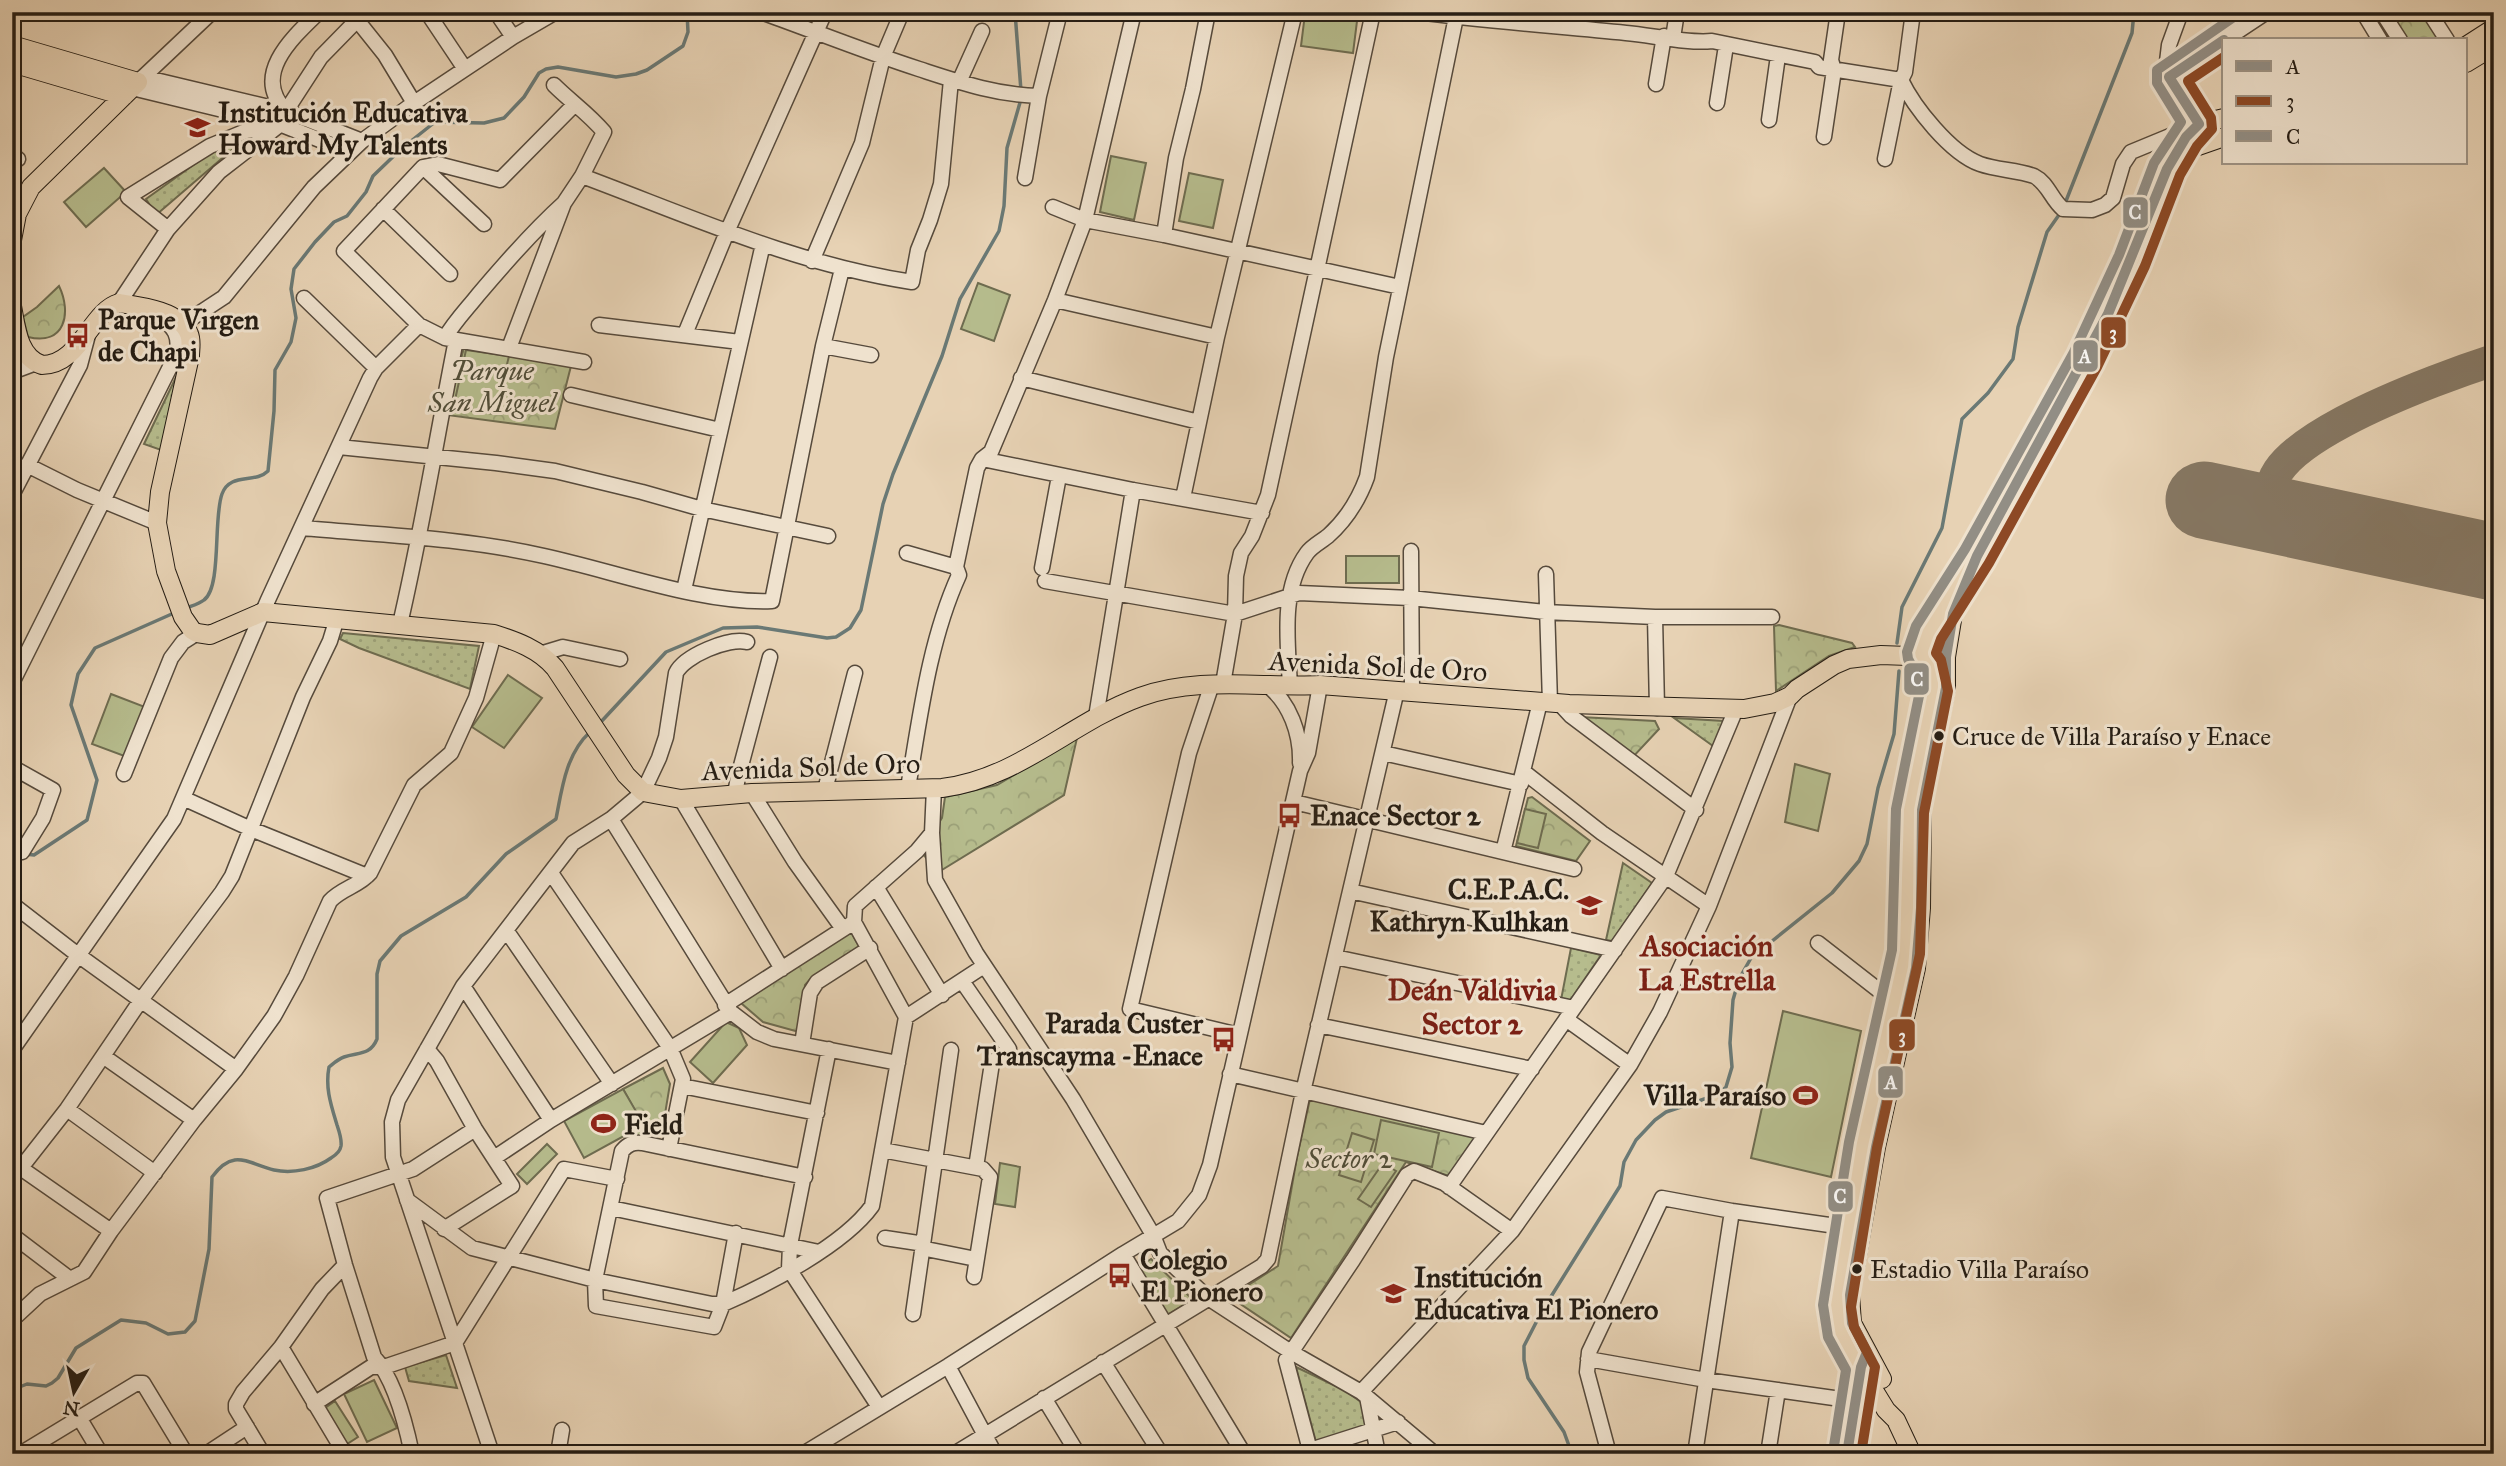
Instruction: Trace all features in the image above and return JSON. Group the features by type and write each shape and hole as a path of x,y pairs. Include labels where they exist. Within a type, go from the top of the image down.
{"main road":[{"path":"2468,45 2494,28"},
{"path":"12,45 134,86"},
{"path":"2468,62 2494,46"},
{"path":"12,63 134,86"},
{"path":"12,240 17,214 32,187 134,86"},
{"path":"1912,1454 1896,1420 1895,1405 1864,1360 1846,1345 1837,1323 1837,1306 1856,1229 1863,1145 1919,939 1922,810 1947,688 1947,656 1956,604 1977,556 2108,314 2167,169 2186,137 2199,124 2222,118"},
{"path":"2178,153 2222,137"},
{"path":"12,306 22,347 36,363 47,365 57,361 89,333 105,310 120,303 157,312 183,324 191,339 190,356 162,483 157,523 166,571 192,630 204,636 218,633 263,612 494,634 521,643 549,660 626,775 643,792"},
{"path":"1901,1005 1908,927 1910,811 1934,691 1921,655 1928,633 1952,591 1977,556"},
{"path":"1921,655 1932,641 1940,642 1947,656"},
{"name":"Avenida Sol de Oro","path":"643,792 681,799 825,790 934,788 965,784 997,775 1116,707 1158,691 1178,687 1218,684 1321,685 1550,703 1735,709 1775,703 1790,696 1834,664 1848,659 1881,655 1921,655"}],"street":[{"path":"134,86 212,12"},
{"path":"319,12 293,37 276,63 272,84 283,118 350,152"},
{"path":"427,12 465,69"},
{"path":"496,12 513,37"},
{"path":"183,324 225,297 314,187 362,141 513,37 556,12"},
{"path":"761,12 955,81 996,93 1039,96"},
{"path":"685,334 727,232 825,12"},
{"path":"812,261 862,143 883,57 902,12"},
{"path":"1025,178 1039,96 1060,12"},
{"path":"908,788 922,705 941,624 959,575 956,567 977,468 982,459 991,452 1055,300 1085,220 1134,12"},
{"path":"1164,234 1176,158 1208,12"},
{"path":"1183,498 1217,337 1295,12"},
{"path":"1238,1035 1130,1009 1189,753 1218,684 1235,614 1236,576 1241,552 1252,536 1268,495 1373,12"},
{"path":"1417,12 1520,25 1669,37 1702,43 1712,41 1815,62 1819,66 1900,80"},
{"path":"1656,84 1677,12"},
{"path":"1824,137 1834,69 1831,60 1838,12"},
{"path":"1885,159 1900,80 1905,72 1913,12"},
{"path":"2181,12 2169,45 2166,70 2199,124 2205,142"},
{"path":"2227,38 2267,12"},
{"path":"2363,12 2379,38"},
{"path":"2382,12 2399,38"},
{"path":"2429,12 2446,38"},
{"path":"120,303 168,229 219,172 283,118 321,57 361,16 414,103"},
{"path":"1290,686 1289,596 1296,574 1308,552 1330,534 1349,513 1361,494 1367,477 1400,287 1456,17"},
{"path":"582,176 727,232 812,261 912,282 918,250 941,184 955,81 982,31"},
{"path":"2169,76 2222,41"},
{"path":"1702,43 1711,49 1777,63 1815,69 1819,66"},
{"path":"1717,103 1725,52"},
{"path":"1769,120 1777,63"},
{"path":"1900,80 1910,100 1960,152 1983,165 2034,176 2041,180 2063,209 2092,210 2105,205 2113,198 2126,156 2134,149 2199,124"},
{"path":"509,348 565,203 604,132 554,85"},
{"path":"134,86 283,118 362,141"},
{"path":"574,106 500,180 438,164 423,167 344,251 419,325 451,339 584,362"},
{"path":"168,229 128,197 210,146 283,118"},
{"path":"2151,143 2171,146 2178,153"},
{"path":"423,167 484,224"},
{"path":"400,624 420,538 451,327 497,272 543,222 565,203"},
{"path":"1053,207 1085,220 1164,234 1400,287"},
{"path":"383,209 450,274"},
{"path":"684,590 763,244"},
{"path":"302,528 420,538 542,555 729,599 772,601 823,346 842,269"},
{"path":"304,298 376,368"},
{"path":"1055,300 1217,337"},
{"path":"12,683 16,667 104,501 177,353 177,335 157,312"},
{"path":"12,1050 162,838 185,799 263,612 376,368 419,325"},
{"path":"599,325 740,342"},
{"path":"12,495 80,365 89,333"},
{"path":"823,346 872,355"},
{"path":"12,372 36,363"},
{"path":"1021,378 1199,422"},
{"path":"571,395 720,430"},
{"path":"339,447 555,471 702,509 828,536"},
{"path":"982,459 1059,476 1262,513"},
{"path":"27,465 157,523"},
{"path":"1059,476 1043,575 1116,593 1235,614 1298,593 1410,598 1545,612 1655,617 1772,617"},
{"path":"1096,717 1133,490"},
{"path":"954,1454 1262,1266 1268,1259 1318,1025 1383,753 1405,691 1411,551"},
{"path":"907,553 956,567"},
{"path":"1503,852 1522,778 1550,703 1545,612 1546,574"},
{"path":"1655,617 1657,708"},
{"path":"111,1231 14,1172 67,1109 141,1000 232,876 303,697 330,641 337,618"},
{"path":"124,774 172,658 192,630"},
{"path":"12,1320 40,1294 84,1272 111,1231 274,1016 296,976 330,901 338,893 362,882 367,876 414,785 450,753 476,698 494,634"},
{"path":"492,1454 398,1174 391,1146 394,1111 463,986 573,843 611,819 643,792 666,737 679,666 694,656 734,640 747,642"},
{"path":"540,654 563,647 620,659"},
{"path":"407,1200 472,1248 596,1280 723,1304 789,1269 796,1268 863,1219 872,1206 906,1017 870,948 795,862 744,794 738,777 770,657"},
{"path":"825,790 855,673"},
{"path":"803,1454 1178,1221 1199,1195 1210,1165 1300,771 1299,743 1295,728 1281,699 1267,685"},
{"path":"1300,771 1308,753 1321,685"},
{"path":"1364,1394 1512,1231 1630,1065 1660,1012 1709,906 1790,696"},
{"path":"1550,703 1696,810"},
{"path":"1449,1187 1667,876 1735,709"},
{"path":"1383,753 1522,778 1709,906"},
{"path":"12,767 53,790 43,818 22,852"},
{"path":"934,788 932,832 935,880 984,966 1073,1099 1153,1235 1160,1253 1208,1298 1291,1352 1364,1394 1435,1454"},
{"path":"185,799 367,876"},
{"path":"681,799 782,968"},
{"path":"1294,802 1574,869"},
{"path":"611,819 728,1008 757,1032 774,1039 898,1063"},
{"path":"494,1158 670,1048 782,968 849,926 855,906 909,860 932,832"},
{"path":"551,873 670,1048 679,1068 682,1086 669,1149"},
{"path":"876,887 942,995"},
{"path":"1350,891 1615,950"},
{"path":"12,904 236,1069"},
{"path":"506,930 612,1084"},
{"path":"1818,943 1901,1005"},
{"path":"802,1044 810,993 817,982 870,948"},
{"path":"1335,957 1570,1014 1630,1065"},
{"path":"906,1017 984,966"},
{"path":"962,981 1009,1049 992,1063 975,1167"},
{"path":"463,986 551,1120"},
{"path":"1318,1025 1532,1069"},
{"path":"426,1049 437,1061 475,1129 512,1186 444,1229"},
{"path":"829,1049 790,1245 789,1269 879,1407"},
{"path":"913,1314 951,1050"},
{"path":"103,1056 194,1120"},
{"path":"1230,1074 1486,1133"},
{"path":"682,1086 817,1112"},
{"path":"67,1109 155,1173"},
{"path":"412,1454 407,1430 384,1367 374,1357 327,1199 413,1169 475,1129"},
{"path":"736,1233 723,1304 714,1326 596,1306 596,1280 622,1151 631,1143 642,1143 805,1177"},
{"path":"882,1150 975,1167 983,1169 990,1177 974,1277"},
{"path":"314,1404 371,1367 384,1367 455,1342 564,1169 617,1180"},
{"path":"1398,1422 1310,1452 1286,1360 1407,1175 1414,1171 1449,1187 1512,1231"},
{"path":"1609,1454 1587,1372 1589,1352 1662,1198 1856,1229"},
{"path":"611,1208 820,1252"},
{"path":"1695,1454 1732,1211"},
{"path":"12,1235 70,1279"},
{"path":"885,1238 918,1243 922,1247 976,1259"},
{"path":"1123,1254 1244,1454"},
{"path":"263,1454 236,1409 238,1398 281,1347 322,1289 345,1265"},
{"path":"281,1347 345,1454"},
{"path":"1588,1360 1855,1401"},
{"path":"1847,1454 1864,1360"},
{"path":"1103,1362 1161,1454"},
{"path":"948,1366 995,1454"},
{"path":"20,1454 132,1385 143,1383 186,1454"},
{"path":"1768,1454 1778,1390"},
{"path":"1364,1394 1378,1454"},
{"path":"1044,1398 1078,1454"},
{"path":"80,1419 102,1454"},
{"path":"206,1454 247,1427"},
{"path":"558,1454 562,1430"}],"green space":[{"path":"2389,12 2427,12 2443,38 2405,38"},
{"path":"1305,14 1357,21 1353,53 1301,46"},
{"path":"248,136 156,215 146,199 210,153"},
{"path":"1111,156 1146,163 1134,220 1100,212"},
{"path":"104,168 126,192 86,227 64,202"},
{"path":"1189,173 1223,180 1213,228 1179,221"},
{"path":"978,283 1010,295 994,341 961,329"},
{"path":"59,286 65,307 62,325 50,337 28,337 23,317"},
{"name":"Parque San Miguel","path":"464,347 572,362 555,429 447,415"},
{"path":"466,350 509,356 495,414 453,409"},
{"path":"177,375 161,450 144,444"},
{"path":"1346,556 1399,556 1399,583 1346,583"},
{"path":"1774,626 1852,643 1855,647 1829,656 1776,691"},
{"path":"343,633 479,646 470,689 359,648 340,639"},
{"path":"508,675 542,698 504,748 472,727"},
{"path":"111,694 145,707 127,757 92,744"},
{"path":"1580,717 1655,721 1659,729 1632,758"},
{"path":"1674,718 1724,721 1713,746"},
{"path":"1077,738 1064,795 937,873 921,851 942,818 945,797 997,785"},
{"path":"1795,764 1830,774 1818,831 1785,822"},
{"path":"1532,797 1590,841 1576,861 1516,846 1528,798"},
{"path":"1525,809 1546,814 1538,848 1517,843"},
{"path":"1623,863 1652,883 1612,941 1606,940"},
{"path":"851,932 860,948 812,977 805,985 799,1032 763,1022 741,1003"},
{"path":"1571,948 1601,955 1569,1002 1561,1000"},
{"name":"Villa Paraíso","path":"1783,1011 1861,1031 1831,1177 1751,1158"},
{"name":"Field","path":"726,1022 739,1028 747,1045 713,1083 690,1062"},
{"path":"663,1068 670,1084 663,1126 645,1136 625,1136 643,1125 623,1089"},
{"name":"Field","path":"623,1089 644,1125 584,1158 564,1121"},
{"name":"Sector 2","path":"1310,1099 1474,1139 1449,1176 1406,1162 1291,1338 1230,1297 1278,1266"},
{"path":"1381,1120 1439,1133 1432,1167 1374,1154"},
{"path":"1352,1133 1374,1140 1361,1182 1339,1175"},
{"path":"547,1144 557,1154 527,1184 517,1174"},
{"path":"1000,1163 1020,1167 1015,1207 995,1204"},
{"path":"1383,1163 1396,1171 1371,1207 1358,1199"},
{"path":"1151,1259 1190,1297 1190,1301 1167,1315 1138,1268"},
{"path":"446,1355 457,1388 409,1381 405,1367"},
{"path":"1296,1367 1344,1390 1361,1402 1366,1426 1316,1442"},
{"path":"374,1380 397,1428 367,1442 344,1394"},
{"path":"335,1401 358,1437 347,1444 325,1408"}],"waterway":[{"path":"184,609 204,600 210,593 215,567 219,505 226,487 237,480 263,475 268,471 275,370 291,342 296,318 291,289 294,269 315,242 334,222 347,216 366,192 373,176 435,122 484,123 504,118 524,97 539,73 546,69 558,67 616,77 647,70 683,46 688,32 687,12"},
{"path":"1015,12 1021,91"},
{"path":"2064,206 2132,33 2134,12"},
{"path":"599,724 666,652 723,628 757,627 827,638 836,637 850,628 861,610 883,504 893,474 942,356 960,299 999,231 1004,206 1007,148 1021,99"},
{"path":"1897,643 1902,607 1942,528 1962,419 1988,393 2013,359 2018,327 2047,232 2061,212"},
{"path":"25,854 34,855 87,820 97,780 71,705 78,674 95,648 174,613"},
{"path":"1572,1454 1564,1432 1528,1378 1524,1346 1542,1311 1620,1186 1624,1162 1636,1140 1666,1112 1719,1094 1726,1087 1732,1067 1730,1043 1733,1000 1739,979 1751,958 1832,893 1859,861 1867,844 1878,788 1894,734 1899,671"},
{"path":"12,1390 27,1384 46,1386 52,1383 58,1378 76,1348 121,1320 146,1323 168,1334 185,1332 195,1321 209,1249 212,1177 227,1162 234,1160 274,1170 296,1171 311,1168 338,1153 341,1141 329,1096 329,1067 342,1058 367,1051 377,1039 377,974 380,961 401,936 466,897 506,854 556,819 570,761 590,732"}],"taxiway":[{"path":"2294,519 2273,496 2278,471 2304,446 2343,422 2388,400 2494,360"}],"runway":[{"path":"2204,500 2494,562"}],"transit line":[{"name":"C","path":"1833,1452 1846,1370 1828,1337 1823,1305 1849,1142 1892,950 1896,809 1920,691 1907,652 1916,626 1965,549 2073,354 2119,255 2154,163 2181,122 2157,83 2157,70 2241,12"},
{"name":"A","path":"1847,1454 1861,1367 1867,1352 1852,1323 1850,1295 1876,1147 1916,968 1921,908 1922,810 1946,688 1946,657 1953,614 1977,556 2108,314 2167,169 2186,137 2199,124 2169,77 2222,41"},
{"name":"3","path":"1861,1454 1875,1367 1854,1327 1851,1307 1877,1148 1920,954 1924,813 1948,691 1941,660 1936,653 1941,639 1989,563 2097,367 2145,266 2180,175 2197,146 2212,129 2211,118 2188,81 2222,58"}],"place":[{"name":"Institución Educativa Howard My Talents","path":"198,128"},
{"name":"Parque Virgen de Chapi","path":"78,335"},
{"name":"Cruce de Villa Paraíso y Enace","path":"1939,736"},
{"name":"Enace Sector 2","path":"1290,815"},
{"name":"C.E.P.A.C. Kathryn Kulhkan","path":"1589,905"},
{"name":"Parada Custer Transcayma -Enace","path":"1223,1039"},
{"name":"Villa Paraíso","path":"1806,1095"},
{"name":"Field","path":"604,1124"},
{"name":"Estadio Villa Paraíso","path":"1857,1269"},
{"name":"Colegio El Pionero","path":"1120,1275"},
{"name":"Institución Educativa El Pionero","path":"1394,1293"}],"district":[{"name":"Asociación La Estrella","path":"1707,963"},
{"name":"Deán Valdivia Sector 2","path":"1472,1007"}]}
